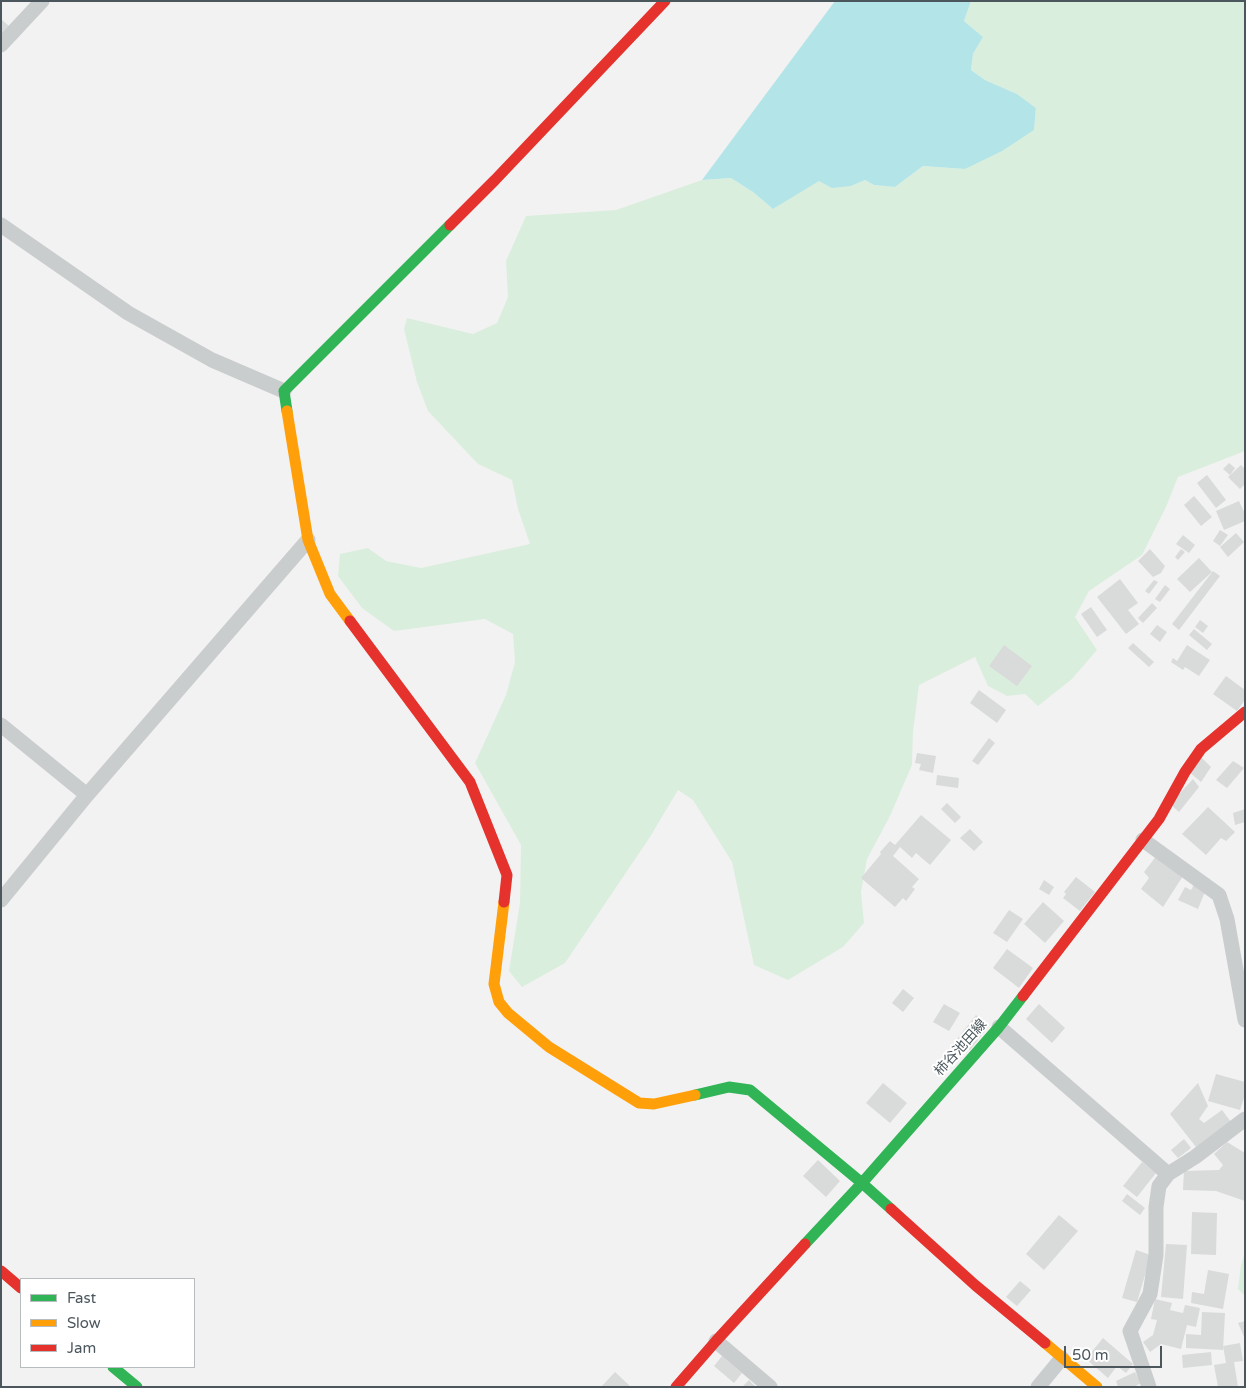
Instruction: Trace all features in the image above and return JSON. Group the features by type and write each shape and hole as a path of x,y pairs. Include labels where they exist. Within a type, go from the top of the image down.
{"street":[{"path":"1,44 42,1"},
{"path":"284,390 495,180 665,1"},
{"path":"1,225 128,313 212,360 284,390"},
{"path":"284,390 308,540 330,594 470,782 507,875 494,984 499,1002 549,1047 639,1103 654,1104 729,1087 750,1090 862,1183 975,1285 1097,1387"},
{"path":"1,900 87,795 308,540"},
{"name":"柿谷池田線","path":"676,1387 862,1183 1000,1027 1159,818 1200,749 1245,712"},
{"path":"1,725 87,795"},
{"path":"1143,840 1219,895 1227,919 1245,1020"},
{"path":"1000,1027 1168,1174"},
{"path":"1149,1387 1130,1331 1150,1294 1156,1256 1156,1207 1159,1186 1168,1174 1230,1132 1245,1118"},
{"path":"1,1271 20,1287"},
{"path":"716,1341 770,1387"},
{"path":"1038,1387 1062,1358"},
{"path":"114,1368 136,1387"}],"green space":[{"path":"971,1 1245,1 1245,451 1178,477 1166,507 1142,555 1089,591 1075,617 1097,650 1072,679 1038,706 1025,694 1007,696 988,686 975,657 919,685 913,732 912,765 890,816 867,859 861,892 864,923 843,947 788,980 754,965 732,862 693,800 678,790 650,837 565,963 522,987 509,971 520,903 521,845 475,763 506,695 515,662 513,634 485,619 394,631 362,608 338,576 340,554 368,548 386,561 421,568 530,544 518,509 512,480 478,464 428,411 417,382 404,329 407,318 473,334 497,323 508,297 506,261 526,216 616,210 702,180 731,178 753,192 773,209 819,180 851,186 865,180 874,185 895,187 923,166 965,169 1034,130 1036,108 1017,94 985,80 971,70 973,54 983,37 964,21"},
{"path":"1245,1252 1245,1296 1238,1289 1241,1265"}],"water":[{"path":"835,1 971,1 964,21 983,37 973,54 971,70 985,80 1017,94 1036,108 1034,130 1002,151 965,169 923,166 895,187 874,185 865,180 851,186 832,188 819,181 773,209 753,192 731,178 702,180"}],"building":[{"path":"1,19 9,26 1,34"},
{"path":"1229,463 1235,468 1230,475 1223,469"},
{"path":"1241,465 1245,469 1245,484 1240,489 1228,477"},
{"path":"1207,475 1226,500 1216,508 1197,483"},
{"path":"1194,496 1212,517 1201,526 1184,505"},
{"path":"1239,501 1245,514 1245,521 1224,530 1216,511"},
{"path":"1220,530 1228,535 1220,546 1213,541"},
{"path":"1236,533 1244,542 1228,557 1220,547"},
{"path":"1183,535 1195,545 1189,553 1176,544"},
{"path":"1150,549 1165,566 1161,573 1153,577 1138,561"},
{"path":"1181,549 1185,552 1178,560 1175,557"},
{"path":"1199,558 1212,572 1190,592 1177,579"},
{"path":"1213,571 1220,576 1179,630 1172,624"},
{"path":"1120,579 1138,603 1128,610 1139,624 1126,634 1097,597"},
{"path":"1154,580 1158,582 1149,594 1145,591"},
{"path":"1165,585 1170,589 1160,602 1155,599"},
{"path":"1152,603 1157,608 1143,623 1138,618"},
{"path":"1091,607 1107,630 1097,637 1081,614"},
{"path":"1200,620 1208,626 1203,633 1195,627"},
{"path":"1157,625 1167,632 1160,642 1150,634"},
{"path":"1194,629 1212,644 1207,650 1189,635"},
{"path":"1133,643 1154,662 1149,667 1128,648"},
{"path":"1004,645 1032,666 1017,686 989,666"},
{"path":"1187,645 1210,660 1199,676 1185,667 1183,670 1171,662 1173,658 1177,661"},
{"path":"1226,676 1245,690 1245,700 1237,711 1213,694"},
{"path":"979,690 1006,710 997,723 970,703"},
{"path":"989,738 995,743 978,765 972,761"},
{"path":"917,753 936,756 933,773 919,770 921,764 915,763"},
{"path":"1201,757 1211,767 1201,782 1189,772"},
{"path":"1233,761 1244,768 1227,788 1216,780"},
{"path":"937,775 959,778 958,788 936,785"},
{"path":"1193,779 1199,787 1179,812 1170,804"},
{"path":"947,803 961,817 955,823 941,809"},
{"path":"1208,807 1235,832 1226,841 1221,838 1206,855 1182,834"},
{"path":"1245,809 1245,822 1235,825 1233,813"},
{"path":"921,815 951,840 930,865 916,853 912,858 900,847 893,856 919,879 912,887 915,889 906,901 903,898 895,907 861,878 890,841 895,845"},
{"path":"970,829 983,842 974,851 960,838"},
{"path":"1164,846 1183,876 1163,907 1141,889 1149,878 1144,872"},
{"path":"1199,875 1210,879 1198,909 1178,900 1185,887 1191,890"},
{"path":"1076,877 1095,892 1080,911 1063,898 1066,894 1064,892"},
{"path":"1044,880 1054,887 1049,895 1039,889"},
{"path":"1043,902 1064,921 1045,943 1024,924"},
{"path":"1009,910 1023,919 1007,942 993,933"},
{"path":"1007,949 1033,968 1019,988 993,968"},
{"path":"903,989 914,998 903,1012 892,1003"},
{"path":"944,1004 960,1013 949,1031 933,1022"},
{"path":"1039,1004 1065,1028 1052,1043 1026,1019"},
{"path":"976,1015 989,1026 970,1050 957,1039"},
{"path":"1216,1074 1245,1082 1245,1095 1240,1110 1208,1101"},
{"path":"883,1083 907,1103 890,1123 866,1103"},
{"path":"1198,1083 1208,1106 1199,1119 1204,1123 1222,1110 1231,1122 1196,1147 1170,1114"},
{"path":"1184,1139 1191,1148 1178,1158 1171,1150"},
{"path":"1227,1142 1245,1153 1245,1201 1216,1191 1183,1190 1184,1171 1219,1170 1223,1165 1214,1154"},
{"path":"818,1160 840,1181 826,1197 803,1176"},
{"path":"1142,1162 1156,1173 1137,1197 1123,1186"},
{"path":"1127,1194 1145,1208 1140,1215 1122,1201"},
{"path":"1192,1212 1217,1213 1216,1255 1191,1254"},
{"path":"1059,1215 1078,1231 1044,1270 1026,1254"},
{"path":"1166,1244 1187,1245 1183,1299 1161,1297"},
{"path":"1136,1250 1151,1255 1137,1302 1122,1298"},
{"path":"1208,1270 1229,1274 1223,1309 1191,1303 1192,1292 1204,1294"},
{"path":"1020,1281 1031,1290 1017,1306 1006,1297"},
{"path":"1155,1299 1172,1303 1170,1310 1183,1313 1185,1305 1200,1308 1196,1327 1187,1325 1181,1349 1161,1344 1150,1352 1143,1342 1153,1335 1157,1320 1151,1319"},
{"path":"1202,1312 1225,1313 1223,1350 1186,1348 1186,1334 1201,1335"},
{"path":"1245,1321 1245,1339 1238,1323"},
{"path":"1103,1338 1133,1364 1126,1373 1117,1366 1108,1378 1086,1359"},
{"path":"1240,1343 1243,1361 1234,1362 1238,1387 1218,1387 1214,1365 1226,1363 1223,1346"},
{"path":"1211,1352 1212,1365 1183,1368 1182,1355"},
{"path":"722,1356 742,1373 734,1383 714,1366"},
{"path":"615,1372 631,1387 601,1387"},
{"path":"1135,1372 1141,1383 1134,1387 1118,1387 1116,1381"},
{"path":"749,1380 756,1387 742,1387"}],"traffic: fast":[{"path":"287,411 284,391 450,225"},
{"path":"805,1244 862,1183 999,1027 1023,996"},
{"path":"695,1095 729,1087 750,1090 891,1209"},
{"path":"114,1368 137,1387"}],"traffic: slow":[{"path":"287,411 308,540 330,594 350,621"},
{"path":"504,902 494,984 499,1002 508,1013 549,1047 639,1103 654,1104 695,1095"},
{"path":"1045,1343 1097,1387"}],"traffic: jam":[{"path":"450,225 665,1"},
{"path":"350,621 470,782 507,875 504,902"},
{"path":"1023,996 1159,819 1185,772 1201,749 1245,712"},
{"path":"891,1209 975,1285 1045,1343"},
{"path":"676,1387 805,1244"},
{"path":"1,1271 20,1287"}]}
